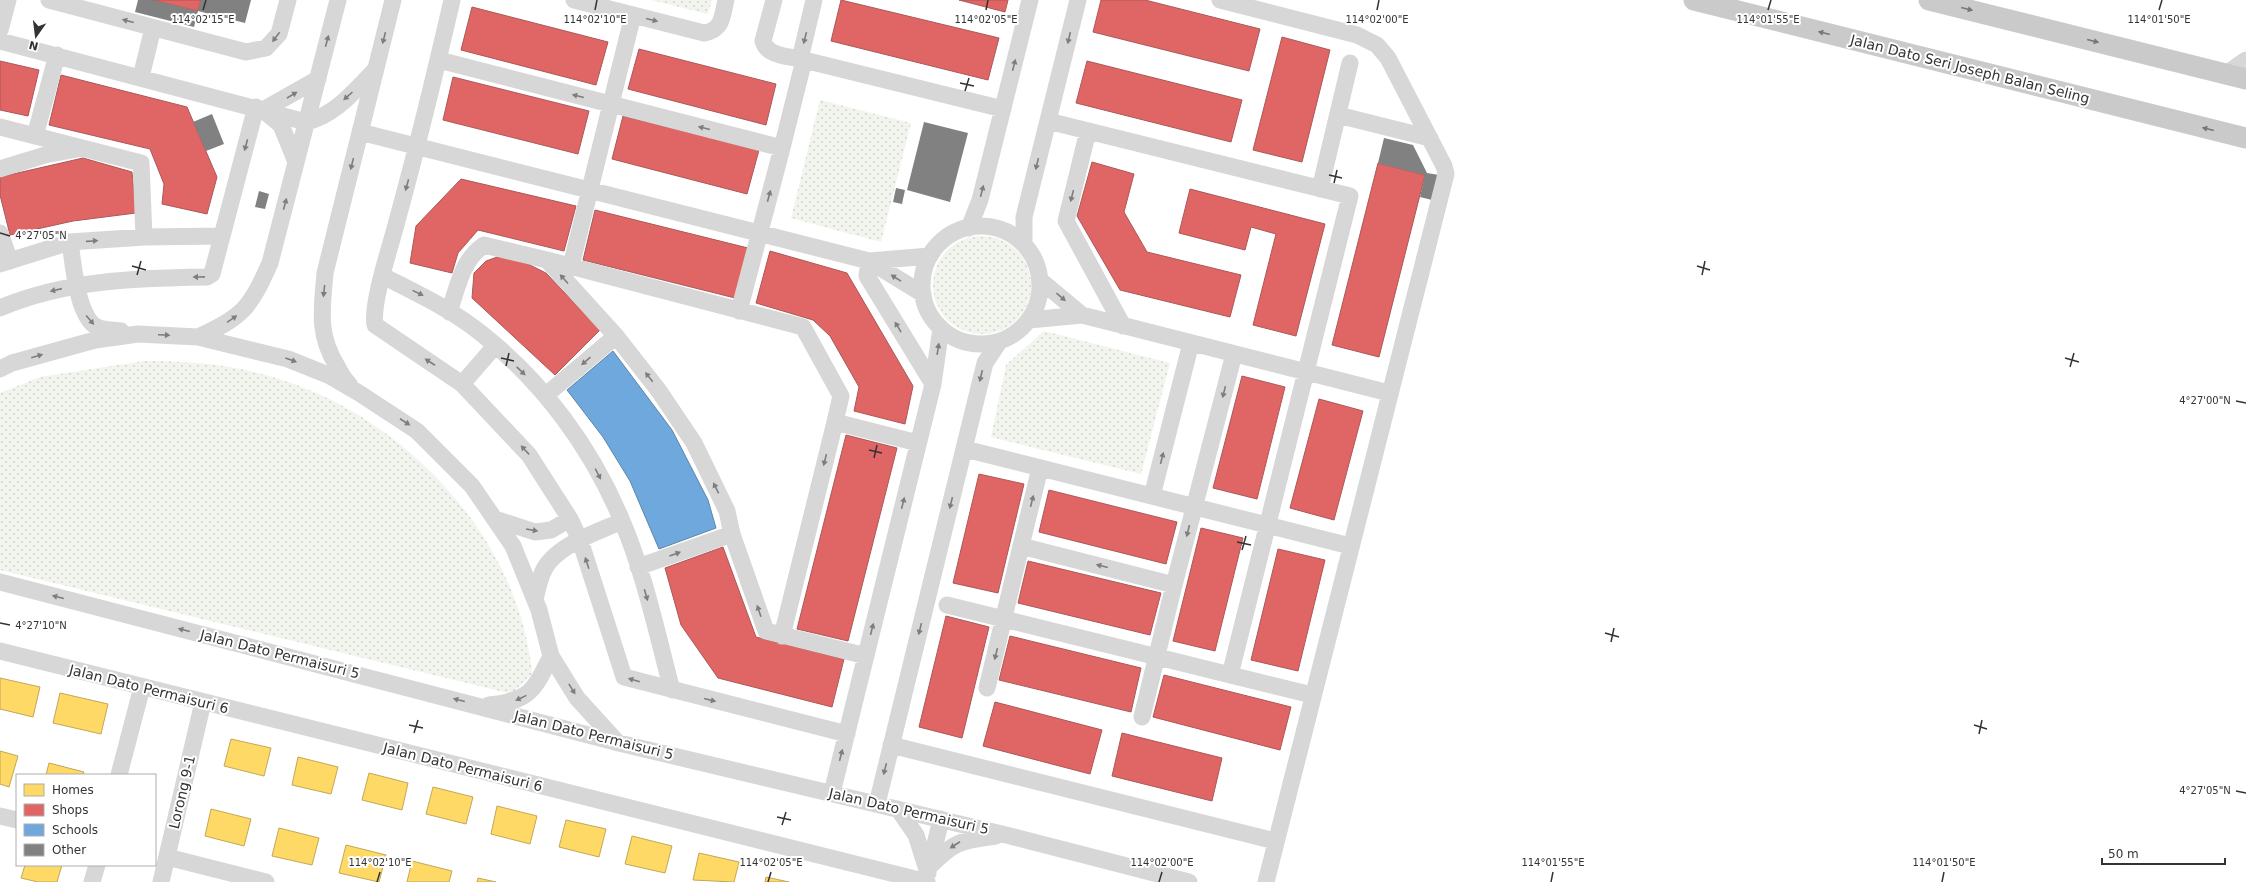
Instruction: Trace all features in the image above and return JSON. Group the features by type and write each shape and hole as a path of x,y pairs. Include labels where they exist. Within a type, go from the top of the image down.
{"main road":[{"name":"Jalan Dato Seri Joseph Balan Seling","path":"1694,0 2246,138"},
{"path":"1929,0 2246,79"}],"street":[{"path":"0,30 8,0"},
{"path":"49,0 246,52 266,48 279,34 288,0"},
{"path":"198,337 220,327 243,312 256,293 270,263 338,0"},
{"path":"359,393 346,381 332,358 322,333 321,316 325,273 393,0"},
{"path":"452,0 417,147 373,316 375,325 462,384 529,455 570,519 580,540 624,677 847,734"},
{"path":"574,0 704,33 713,32 720,24 726,0"},
{"path":"774,0 763,41 765,47 769,51 1003,109"},
{"path":"739,311 758,234 782,148 814,0"},
{"path":"969,228 980,200 1030,0"},
{"path":"1024,244 1024,217 1078,0"},
{"path":"1220,0 1357,35 1377,45 1388,58 1444,166 1445,183 1389,393 1275,841 1266,882"},
{"path":"571,266 633,15"},
{"path":"141,77 153,28"},
{"path":"0,41 261,108 306,122 318,120 332,111 376,69"},
{"path":"35,136 57,55"},
{"path":"438,60 782,148"},
{"path":"2226,74 2246,60"},
{"path":"1320,189 1350,63"},
{"path":"0,308 22,298 77,285 140,278 210,276 214,271 222,236 261,108 318,79"},
{"path":"261,108 281,125 296,162"},
{"path":"1338,115 1430,138"},
{"path":"1048,121 1350,196 1269,525 1230,675"},
{"path":"0,127 141,163 144,237"},
{"path":"1088,131 1066,221 1123,326"},
{"path":"360,132 869,261 923,294"},
{"path":"0,169 45,155 83,148"},
{"path":"989,227 1007,233 1024,244 1035,261 1040,280 1038,301 1029,320 1016,333 998,342 978,344 958,340 941,328 929,313 923,294 923,275 930,256 940,243 953,233 969,228 989,227"},
{"path":"0,233 5,263 70,242 144,237 222,236"},
{"path":"70,242 81,303 87,317 97,327 138,334 198,337 288,359 328,375 359,393 417,431 472,486 513,546 535,600 551,656 577,698 619,743"},
{"path":"449,312 466,262 474,252 484,245 571,266 739,311 803,326 841,396 782,636"},
{"path":"869,261 930,256"},
{"path":"547,260 616,336 660,391 694,443 727,511 732,534 766,632 866,656"},
{"path":"869,261 867,276 932,384"},
{"path":"383,276 426,298 482,333 546,395 586,450 622,521 638,567 672,690"},
{"path":"1040,280 1082,315"},
{"path":"1029,320 1082,315 1389,393"},
{"path":"832,793 932,384 941,328"},
{"path":"0,369 12,363 95,340 138,334"},
{"path":"546,395 616,336"},
{"path":"877,804 985,363 998,342"},
{"path":"1152,496 1191,343"},
{"path":"462,384 495,346"},
{"path":"1142,717 1194,506 1234,354"},
{"path":"835,422 918,443"},
{"path":"965,449 1350,546"},
{"path":"987,688 1040,468"},
{"path":"495,519 535,532 551,530 570,519"},
{"path":"535,600 540,579 548,563 580,540 622,521"},
{"path":"638,567 732,534"},
{"path":"1021,546 1174,585"},
{"name":"Jalan Dato Permaisuri 5","path":"0,582 479,705 619,743 942,819 1189,882"},
{"path":"947,605 1312,695"},
{"name":"Jalan Dato Permaisuri 6","path":"0,651 203,702 927,877"},
{"path":"479,705 511,703 526,696 540,680 551,656"},
{"path":"119,774 142,687"},
{"name":"Lorong 9-1","path":"161,882 203,702"},
{"path":"891,745 1275,841"},
{"path":"898,809 916,835 927,877"},
{"path":"0,816 16,820"},
{"path":"927,877 942,819"},
{"path":"927,877 944,852 960,841 1006,835"},
{"path":"167,857 266,882"},
{"path":"92,882 97,866"}],"shaded area":[{"path":"651,0 712,0 708,14"},
{"path":"820,100 911,123 881,242 791,218"},
{"path":"982,236 1001,240 1017,250 1027,266 1031,285 1027,304 1017,320 1001,330 982,334 963,330 947,320 937,304 933,285 937,266 947,250 963,240"},
{"path":"1044,331 1170,363 1141,474 991,437 1006,365"},
{"path":"144,361 207,364 269,376 317,393 364,418 407,450 445,487 478,529 504,574 523,623 532,674 512,694 0,570 0,393 40,377"}],"building: Homes":[{"path":"0,678 40,687 33,717 0,709"},
{"path":"60,693 108,704 101,734 53,723"},
{"path":"231,739 271,748 264,776 224,766"},
{"path":"0,751 18,756 9,787 0,784"},
{"path":"298,757 338,767 331,794 292,785"},
{"path":"49,763 84,772 83,774 46,774"},
{"path":"369,773 408,783 402,810 362,800"},
{"path":"433,787 473,797 466,824 426,814"},
{"path":"497,806 537,816 530,844 491,834"},
{"path":"211,809 251,819 244,846 205,836"},
{"path":"566,820 606,829 599,857 559,847"},
{"path":"279,828 319,838 312,865 272,856"},
{"path":"632,836 672,846 665,873 625,864"},
{"path":"346,845 386,855 379,882 339,873"},
{"path":"699,853 739,862 734,882 693,880"},
{"path":"412,861 452,871 449,882 407,882"},
{"path":"25,866 62,866 57,882 38,882 21,878"},
{"path":"766,877 789,882 765,882"},
{"path":"478,878 496,882 477,882"}],"building: Shops":[{"path":"152,0 201,0 198,11"},
{"path":"841,0 999,38 988,80 831,41"},
{"path":"959,0 1008,0 1005,12"},
{"path":"1101,0 1145,0 1260,29 1249,71 1093,32"},
{"path":"472,7 608,42 596,85 461,50"},
{"path":"1282,37 1330,50 1302,162 1253,150"},
{"path":"639,49 776,84 766,125 628,89"},
{"path":"0,61 39,70 28,116 0,110"},
{"path":"1087,61 1242,100 1231,142 1076,103"},
{"path":"61,75 187,107 217,177 207,214 162,204 164,184 150,149 49,125"},
{"path":"453,77 589,111 578,154 443,120"},
{"path":"623,116 759,150 747,194 612,159"},
{"path":"83,158 132,172 136,213 73,221 10,235 0,195 0,177"},
{"path":"1092,162 1134,174 1124,212 1147,252 1241,275 1230,317 1120,290 1077,216"},
{"path":"1378,163 1425,175 1379,357 1332,345"},
{"path":"461,179 576,206 564,251 478,230 458,253 452,273 410,263 416,226"},
{"path":"1190,189 1325,224 1296,336 1253,325 1276,234 1251,227 1245,250 1179,233"},
{"path":"595,210 748,248 735,298 583,260"},
{"path":"770,251 847,273 913,386 905,424 854,411 859,387 830,336 813,320 756,303"},
{"path":"500,256 528,264 546,273 600,330 555,375 472,298 474,273 486,261"},
{"path":"1242,376 1285,387 1257,499 1213,488"},
{"path":"1319,399 1363,411 1334,520 1290,508"},
{"path":"846,435 897,448 848,641 797,629"},
{"path":"979,474 1024,484 998,593 953,583"},
{"path":"1049,490 1177,522 1166,564 1039,532"},
{"path":"1201,528 1243,538 1215,651 1173,641"},
{"path":"723,547 756,637 844,659 832,707 718,678 681,625 665,568"},
{"path":"1278,549 1325,560 1298,671 1251,660"},
{"path":"1028,561 1161,593 1150,635 1018,603"},
{"path":"946,616 989,627 962,738 919,727"},
{"path":"1010,636 1141,668 1131,712 999,680"},
{"path":"1164,675 1291,707 1280,750 1153,717"},
{"path":"995,702 1102,730 1090,774 983,746"},
{"path":"1122,733 1222,758 1212,801 1112,776"}],"building: Schools":[{"path":"613,351 672,430 708,500 716,528 659,549 630,481 603,437 567,390"}],"building: Other":[{"path":"138,0 152,0 198,11 194,27 135,12"},
{"path":"201,0 251,0 245,23 198,11"},
{"path":"212,114 224,144 206,151 193,122"},
{"path":"924,122 968,133 950,202 907,190"},
{"path":"1384,138 1413,145 1427,173 1439,175 1432,200 1420,197 1425,175 1378,163"},
{"path":"896,188 905,190 902,204 893,202"},
{"path":"259,191 269,194 265,209 255,207"}]}
